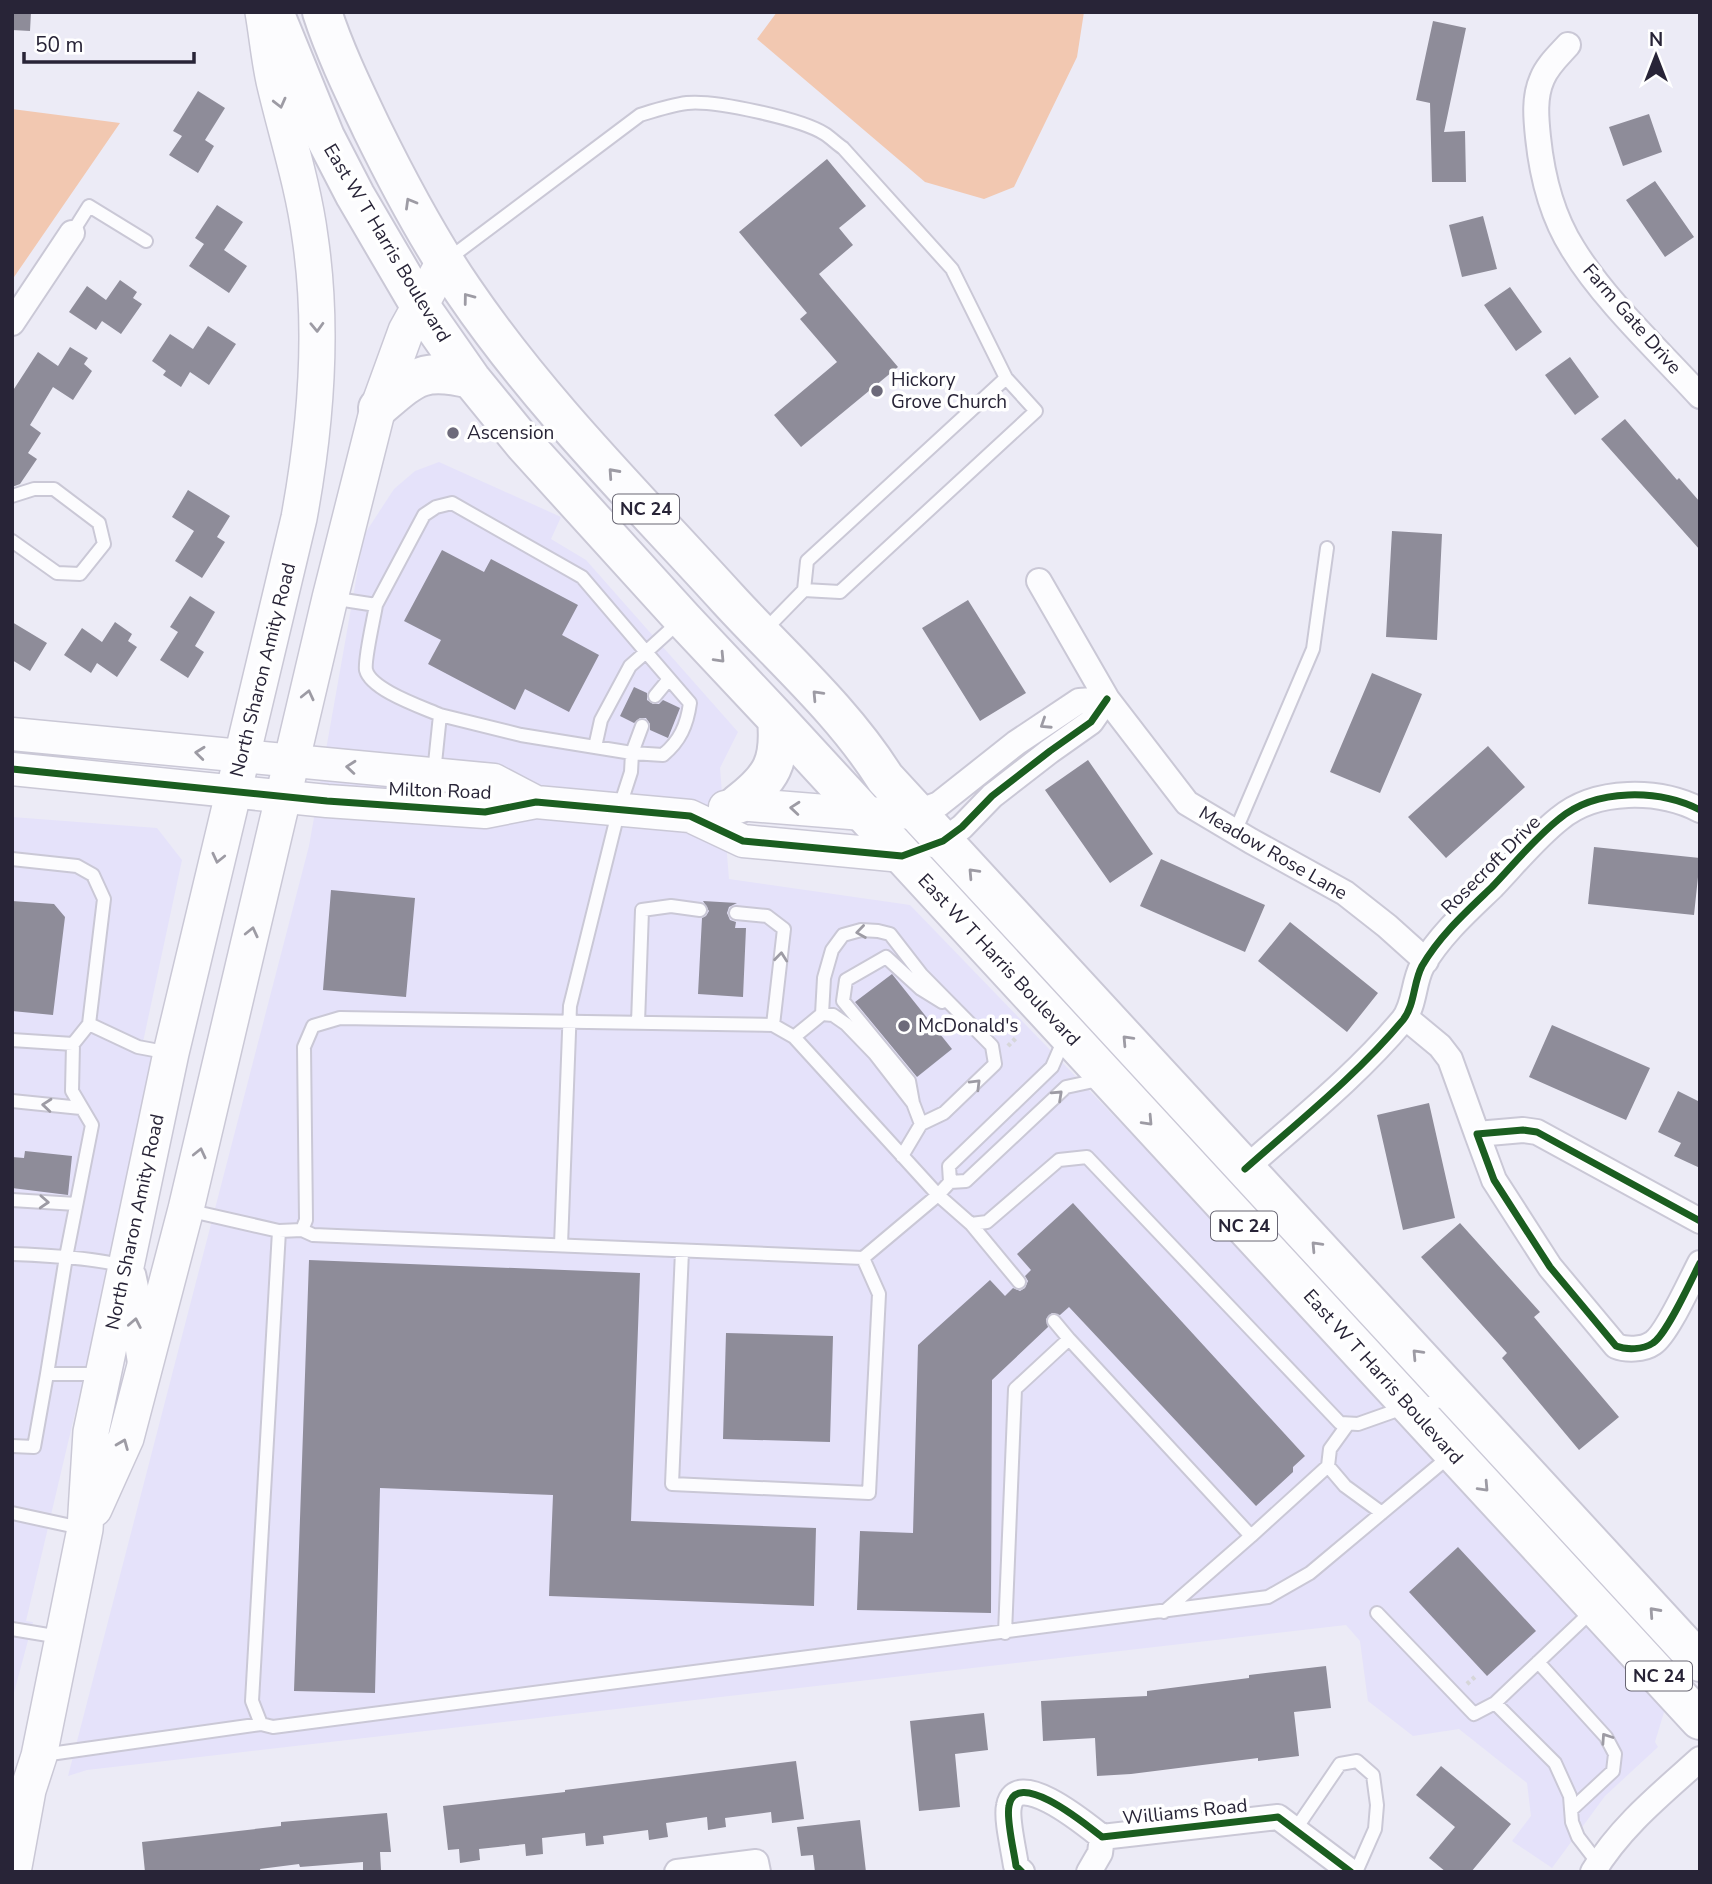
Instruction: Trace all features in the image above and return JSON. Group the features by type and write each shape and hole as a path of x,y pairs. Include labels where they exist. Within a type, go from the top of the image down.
{"main road":[{"name":"North Sharon Amity Road","path":"13,1872 20,1790 39,1756 85,1529 90,1432 171,1053 299,519 313,427 318,360 310,236 274,79 263,12"},
{"name":"East W T Harris Boulevard","path":"274,12 325,137 355,195 420,306 471,379 683,619 1700,1720"},
{"name":"East W T Harris Boulevard","path":"322,12 351,86 398,181 444,262 464,293 531,380 760,635 864,744 885,778 1700,1662"},
{"name":"North Sharon Amity Road","path":"85,1529 126,1438 187,1209 286,796 330,598 378,408 406,331 444,262"},
{"path":"378,408 399,390 431,373 446,373 471,379"},
{"path":"738,804 765,781 773,767 778,754 778,719"}],"street":[{"name":"Farm Gate Drive","path":"1567,44 1545,72 1537,95 1540,159 1548,195 1568,240 1596,282 1700,396"},
{"path":"12,323 72,233"},
{"name":"Meadow Rose Lane","path":"1039,581 1107,699 1187,803 1345,893 1426,961"},
{"path":"918,812 939,804 1016,743 1079,701 1107,699"},
{"path":"902,856 943,841 962,827 992,796 1091,722 1107,699"},
{"name":"Milton Road","path":"12,734 494,780 536,802"},
{"name":"Milton Road","path":"12,769 234,792 485,812 536,802 619,809 690,816 743,841 902,856"},
{"name":"Rosecroft Drive","path":"1245,1169 1370,1057 1405,1017 1421,968 1445,934 1559,818 1609,798 1647,795 1672,799 1700,810"},
{"name":"Milton Road","path":"690,816 738,804 863,814 918,812"},
{"path":"1405,1017 1440,1046 1450,1059 1478,1133 1487,1167 1550,1267 1616,1346 1636,1348 1653,1343 1660,1337 1700,1263"},
{"path":"1478,1133 1523,1130 1537,1132 1700,1222"},
{"path":"1595,1867 1641,1812 1700,1759"},
{"name":"Williams Road","path":"1022,1872 1016,1866 1008,1807 1012,1798 1020,1793 1035,1792 1102,1836 1278,1817 1354,1872"},
{"name":"Williams Road","path":"1089,1872 1100,1853 1102,1836"},
{"path":"677,1872 757,1862 758,1872"}],"lane":[{"path":"444,262 640,116 664,106 690,102 717,103 807,125 825,134 842,148 952,270 1006,378 1036,411 840,592 804,590"},
{"path":"72,233 89,206 146,241"},
{"path":"760,635 804,590 807,561 1006,378"},
{"path":"12,496 34,489 54,489 99,523 104,544 80,574 57,573 12,541"},
{"path":"452,503 582,577 646,652 690,703 687,722 675,745 663,755 632,753 521,735 440,715 388,692 372,681 365,669 376,605 424,515 436,507 452,503"},
{"path":"1235,832 1313,649 1327,548"},
{"path":"330,598 376,605"},
{"path":"596,747 601,720 629,666 683,619"},
{"path":"655,696 669,679"},
{"path":"433,775 440,715"},
{"path":"561,1245 568,1022 619,809 631,772 632,753 642,726"},
{"path":"12,859 77,866 93,875 104,899 89,1024 73,1044 72,1091 92,1125 66,1257 34,1447 12,1446"},
{"path":"638,1023 642,910 671,906 700,910"},
{"path":"736,913 767,916 784,929 774,1025"},
{"path":"822,1014 824,978 832,950 843,935 861,930 878,930 890,934 921,974 992,1046 995,1065 944,1113 921,1124 902,1156"},
{"path":"921,1124 909,1081 844,1002 846,980 886,957 920,989 957,1011"},
{"path":"794,1037 822,1014 833,1015 846,1024 875,1054 913,1103"},
{"path":"302,1230 306,1220 304,1047 313,1026 340,1018 774,1025 794,1037 937,1195 971,1224 1019,1282"},
{"path":"89,1024 138,1047 171,1053"},
{"path":"950,1182 949,1166 1052,1068 1066,1034"},
{"path":"12,1040 73,1044"},
{"path":"187,1209 279,1231 302,1230 313,1235 863,1258 950,1182 966,1181 1066,1087 1107,1078"},
{"path":"12,1101 81,1108"},
{"path":"971,1224 987,1222 1059,1160 1087,1157 1340,1423 1358,1424 1409,1406 1457,1398"},
{"path":"12,1200 76,1204"},
{"path":"261,1724 253,1701 279,1231"},
{"path":"682,1251 672,1485 869,1493 879,1294 863,1258"},
{"path":"12,1254 66,1257 125,1266 139,1273 142,1281 131,1345 139,1388"},
{"path":"1054,1321 1251,1536"},
{"path":"1005,1633 1015,1389 1069,1339"},
{"path":"47,1374 103,1374"},
{"path":"1164,1612 1328,1466 1330,1449 1348,1424"},
{"path":"39,1756 261,1724 273,1727 1268,1597 1310,1573 1453,1454"},
{"path":"1328,1466 1345,1486 1382,1513"},
{"path":"12,1513 85,1529"},
{"path":"1377,1614 1474,1714 1495,1703 1595,1607"},
{"path":"12,1629 61,1638"},
{"path":"1538,1662 1606,1737 1615,1754 1613,1771 1571,1810"},
{"path":"1495,1703 1556,1763 1570,1796 1572,1822 1595,1867"},
{"path":"1295,1830 1340,1764 1357,1761 1373,1775 1377,1805 1375,1829 1354,1872"}],"shaded area":[{"path":"777,12 1084,12 1077,57 1014,187 984,199 925,182 757,39"},
{"path":"12,109 120,123 12,280"},
{"path":"439,462 561,517 551,539 586,560 738,732 720,768 729,879 910,905 1488,1503 1668,1699 1655,1742 1658,1747 1605,1796 1552,1868 1512,1841 1531,1816 1527,1783 1459,1729 1413,1736 1368,1701 1360,1641 1346,1625 87,1770 68,1776 309,846 364,535 394,489 415,471"},
{"path":"12,817 157,828 182,860 143,1042 155,1043 153,1082 26,1621 33,1622 12,1700"}],"building":[{"path":"12,12 31,12 30,31 12,30"},
{"path":"1433,21 1466,28 1444,132 1465,131 1466,182 1432,182 1430,103 1416,100"},
{"path":"198,91 225,108 205,140 214,146 198,173 169,155 182,136 173,131"},
{"path":"1649,114 1662,152 1623,166 1609,127"},
{"path":"827,159 866,206 839,228 853,245 819,274 898,367 801,447 774,415 837,362 800,319 807,313 739,232"},
{"path":"1655,181 1694,237 1665,257 1626,200"},
{"path":"217,205 243,222 224,250 247,266 229,293 189,266 204,244 195,238"},
{"path":"1483,216 1497,269 1462,277 1449,225"},
{"path":"120,280 137,292 133,298 142,304 121,334 102,321 96,330 69,312 87,286 106,300"},
{"path":"1510,287 1542,332 1516,351 1484,305"},
{"path":"208,326 236,344 209,385 190,372 181,387 163,375 166,371 152,361 170,334 193,349"},
{"path":"70,347 88,358 84,364 92,371 73,400 53,387 30,425 41,433 28,453 37,459 20,484 12,487 12,392 38,352 58,366"},
{"path":"1570,357 1599,397 1575,415 1545,375"},
{"path":"1625,419 1677,480 1679,478 1700,502 1700,550 1601,439"},
{"path":"188,490 230,516 217,537 225,542 202,578 175,561 194,531 172,517"},
{"path":"1392,531 1442,534 1437,640 1386,637"},
{"path":"442,550 484,572 491,559 578,605 562,635 599,655 569,712 525,689 515,710 428,664 441,640 404,621"},
{"path":"190,596 215,612 195,646 204,652 188,678 160,660 178,632 170,627"},
{"path":"968,600 1026,693 980,721 922,628"},
{"path":"12,622 47,643 30,671 12,660"},
{"path":"115,622 132,634 128,641 137,647 117,677 97,663 91,673 64,655 82,628 102,642"},
{"path":"1372,673 1422,694 1380,793 1330,772"},
{"path":"634,687 647,693 647,700 653,704 659,704 663,700 680,708 668,738 650,730 646,718 640,718 634,723 620,716"},
{"path":"1488,746 1525,787 1446,858 1408,817"},
{"path":"1088,760 1153,854 1110,883 1045,790"},
{"path":"1594,847 1700,858 1694,915 1588,904"},
{"path":"1161,859 1265,905 1245,952 1140,906"},
{"path":"331,890 415,898 406,997 323,990"},
{"path":"12,901 54,904 65,917 53,1015 12,1011"},
{"path":"703,901 737,903 729,907 727,913 730,920 736,922 735,928 746,928 743,997 698,994 702,918 709,911"},
{"path":"1290,922 1378,993 1347,1032 1258,961"},
{"name":"McDonald's","path":"892,974 952,1049 917,1077 855,1002"},
{"path":"1552,1025 1650,1068 1626,1120 1529,1077"},
{"path":"1678,1091 1700,1102 1700,1168 1674,1156 1681,1143 1658,1132"},
{"path":"1429,1103 1455,1218 1403,1230 1377,1115"},
{"path":"25,1151 72,1156 68,1195 12,1188 12,1157 24,1158"},
{"path":"1073,1203 1305,1456 1293,1467 1293,1472 1256,1506 1069,1307 1060,1315 1052,1313 1046,1319 1048,1327 992,1380 991,1613 857,1610 860,1531 913,1533 918,1345 990,1280 1005,1296 1013,1288 1020,1291 1025,1288 1028,1281 1025,1276 1031,1270 1017,1254"},
{"path":"1460,1223 1540,1312 1534,1317 1619,1417 1579,1450 1502,1358 1507,1353 1421,1257"},
{"path":"309,1260 640,1273 631,1521 816,1528 814,1606 549,1596 553,1495 380,1488 375,1693 294,1691"},
{"path":"726,1333 833,1336 830,1442 723,1439"},
{"path":"1458,1547 1536,1631 1487,1676 1409,1592"},
{"path":"1326,1666 1331,1708 1294,1712 1299,1756 1097,1776 1095,1738 1043,1741 1041,1701 1147,1696 1147,1691"},
{"path":"984,1713 988,1750 955,1754 960,1807 919,1811 910,1721"},
{"path":"796,1761 804,1819 772,1823 771,1812 725,1818 726,1827 708,1830 707,1817 666,1823 668,1837 649,1840 648,1830 603,1836 604,1844 586,1846 585,1833 542,1838 543,1854 526,1856 525,1844 479,1849 480,1860 460,1863 459,1849 448,1850 443,1806"},
{"path":"1441,1766 1511,1824 1471,1872 1446,1872 1429,1858 1455,1827 1416,1795"},
{"path":"387,1813 391,1852 380,1852 381,1870 363,1871 363,1862 300,1867 299,1864 260,1869 261,1872 145,1872 142,1842 281,1826 281,1822"},
{"path":"860,1820 866,1872 815,1872 813,1855 801,1856 797,1827"}],"cycle path":[{"path":"12,769 327,801 485,812 536,802 690,816 743,841 902,856 943,841 962,827 992,796 1091,722 1107,699"},
{"path":"1245,1169 1327,1098 1385,1041 1407,1014 1419,973 1437,944 1559,819 1591,802 1628,795 1666,798 1700,810"},
{"path":"1700,1221 1537,1132 1523,1130 1477,1134 1494,1180 1550,1267 1616,1346 1640,1348 1659,1338 1700,1263"},
{"path":"1022,1872 1016,1866 1008,1812 1014,1795 1025,1792 1053,1802 1102,1837 1278,1817 1351,1872"}],"place":[{"name":"Hickory Grove Church","path":"877,391"},
{"name":"Ascension","path":"453,433"},
{"name":"McDonald's","path":"904,1026"}]}
